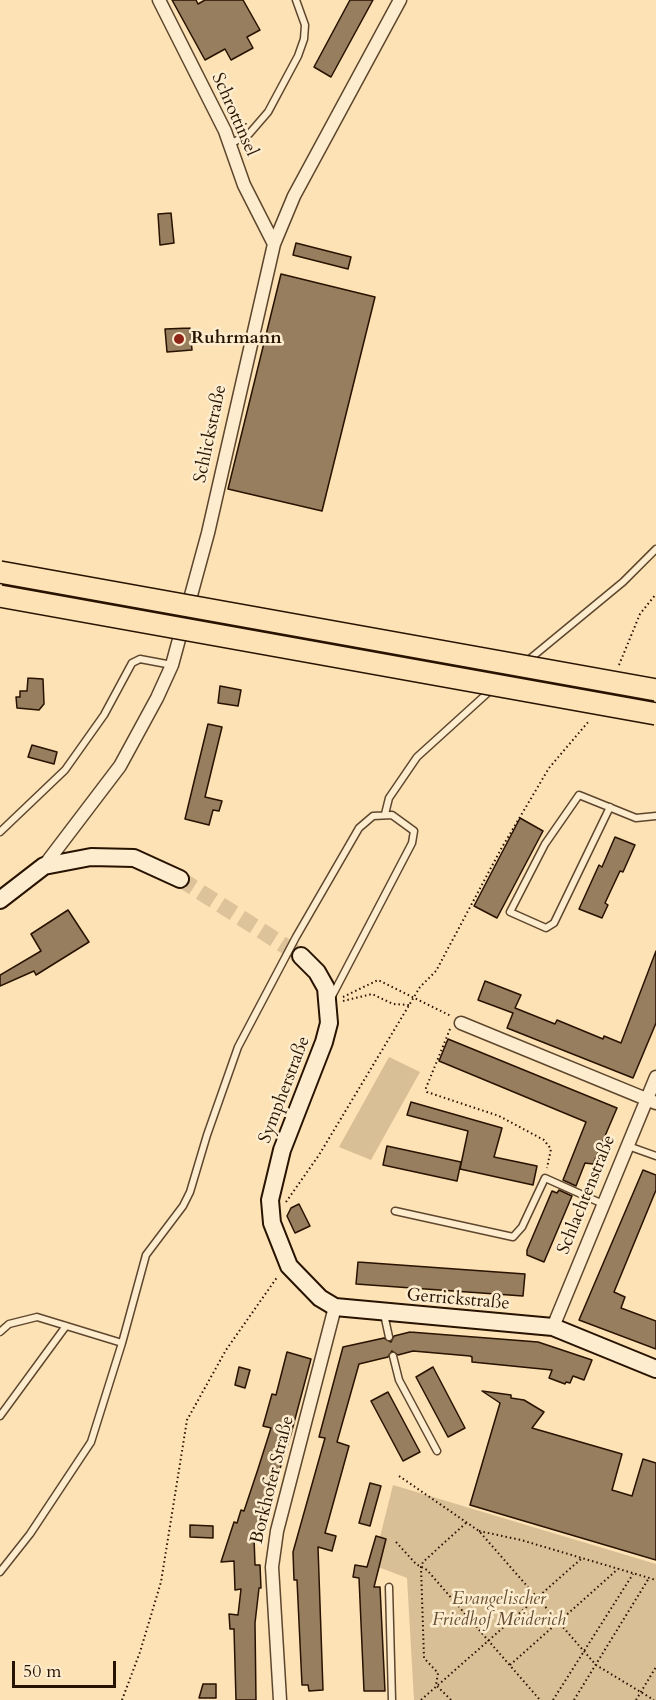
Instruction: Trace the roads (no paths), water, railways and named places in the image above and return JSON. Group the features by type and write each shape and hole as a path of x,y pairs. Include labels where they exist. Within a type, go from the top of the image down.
{"highway":[{"path":"0,572 656,690"},
{"path":"0,596 656,714"}],"street":[{"name":"Schrottinsel","path":"159,0 230,145 244,185 274,244"},
{"name":"Schlickstraße","path":"44,866 120,766 158,698 171,664 208,533 274,244 294,196 400,0"},
{"path":"0,900 44,866 91,857 134,858 180,879"},
{"name":"Sympherstraße","path":"301,956 317,972 326,988 329,1023 324,1042 282,1150 270,1200 272,1223 289,1266 320,1298 335,1307"},
{"path":"458,1021 651,1101"},
{"name":"Schlachtenstraße","path":"553,1328 627,1146 651,1101 656,1077"},
{"name":"Gerrickstraße","path":"335,1307 553,1328 656,1369"},
{"name":"Borkhofer Straße","path":"280,1700 273,1558 277,1531 335,1307"}],"lane":[{"path":"230,145 249,134 268,111 298,56 304,39 304,25 296,0"},
{"path":"516,670 605,597 656,549"},
{"path":"0,831 65,770 104,715 132,663 140,658 171,664"},
{"path":"385,814 389,798 417,757 471,706 507,677"},
{"path":"610,807 557,918 546,928 510,912 545,844 579,795 610,807 636,818 656,816"},
{"path":"0,1572 30,1534 91,1442 123,1343 146,1255 183,1206 190,1192 238,1047 296,938 359,828 373,816 385,814 408,825 414,831 412,843 328,1004"},
{"path":"627,1146 656,1156"},
{"path":"395,1211 513,1237 522,1227 545,1178 603,1204"},
{"path":"384,1313 389,1337"},
{"path":"0,1332 9,1324 21,1319 49,1319 123,1343"},
{"path":"0,1416 66,1326"},
{"path":"393,1356 399,1380 437,1451"},
{"path":"389,1587 392,1700"}],"tunnel":[{"path":"180,879 301,956"}],"place":[{"name":"Ruhrmann","path":"179,339"}],"park label":[{"name":"Evangelischer Friedhof Meiderich","path":"499,1610"}]}
